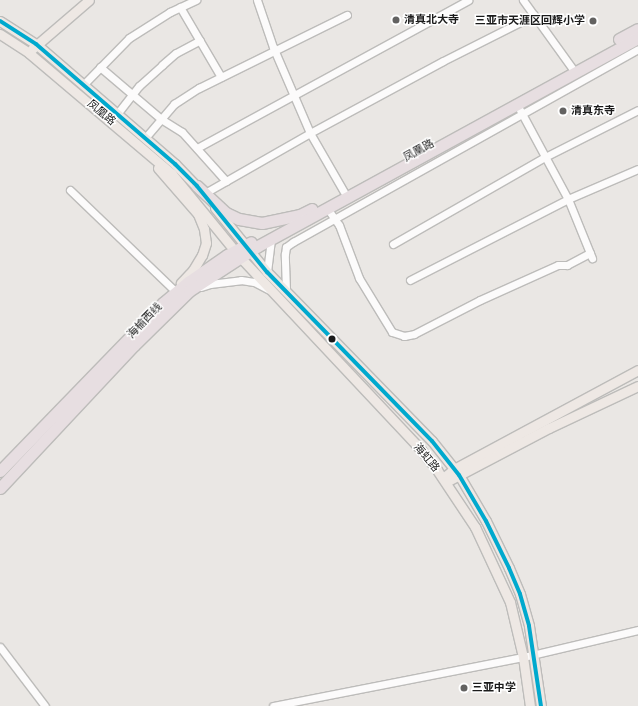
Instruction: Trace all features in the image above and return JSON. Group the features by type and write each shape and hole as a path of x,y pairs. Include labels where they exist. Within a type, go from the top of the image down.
{"highway":[{"name":"凤凰路","path":"201,190 226,213 239,219 262,223 300,215 323,207 520,109 573,69 638,29"},
{"name":"凤凰路","path":"251,248 271,239 323,207 344,192 573,69 638,38"},
{"name":"海榆西线","path":"0,471 163,303 188,282 323,207"},
{"name":"海榆西线","path":"0,488 134,345 190,291 237,254"}],"main road":[{"path":"29,53 36,44 89,0"},
{"name":"凤凰路","path":"0,21 36,44 145,138 201,190 251,248"},
{"name":"凤凰路","path":"0,34 29,53 172,174 237,254"},
{"path":"133,140 198,214 204,229 206,243 202,255 193,270 163,303"},
{"name":"海虹路","path":"251,248 267,272 432,441 457,472 486,521 509,568 527,616 541,706"},
{"name":"海虹路","path":"237,254 270,291 421,450 445,480 476,527 510,602 523,657 530,706"},
{"path":"445,480 638,370"},
{"path":"457,472 638,386"}],"street":[{"path":"83,85 129,38 180,7 196,0"},
{"path":"257,0 274,52 310,133 344,192"},
{"path":"197,148 468,0"},
{"path":"523,0 573,69"},
{"path":"180,7 221,77"},
{"path":"145,138 174,104 199,88 347,15"},
{"path":"201,190 226,181 442,61 534,15"},
{"path":"117,114 132,95 176,53 200,40"},
{"path":"286,290 284,268 286,247 520,109 638,49"},
{"path":"100,67 161,119 182,132 226,181"},
{"path":"323,207 335,219 339,226 359,278 392,332 404,336 414,334 480,300 558,265 567,265 591,256 568,199 544,157 520,109"},
{"path":"393,244 544,157 638,110"},
{"path":"410,280 568,199 638,169"},
{"path":"70,190 174,290"},
{"path":"267,272 271,239"},
{"path":"190,291 210,284 241,280 254,282 270,291"},
{"path":"273,706 523,657 533,653 638,630"},
{"path":"0,647 45,706"}],"transit line":[{"path":"0,21 36,44 175,164 197,186 267,272 432,441 459,475 486,521 520,594 529,626 541,706"}],"place":[{"name":"清真北大寺","path":"396,20"},
{"name":"三亚市天涯区回辉小学","path":"593,21"},
{"name":"清真东寺","path":"563,111"},
{"name":"三亚中学","path":"464,688"}]}
